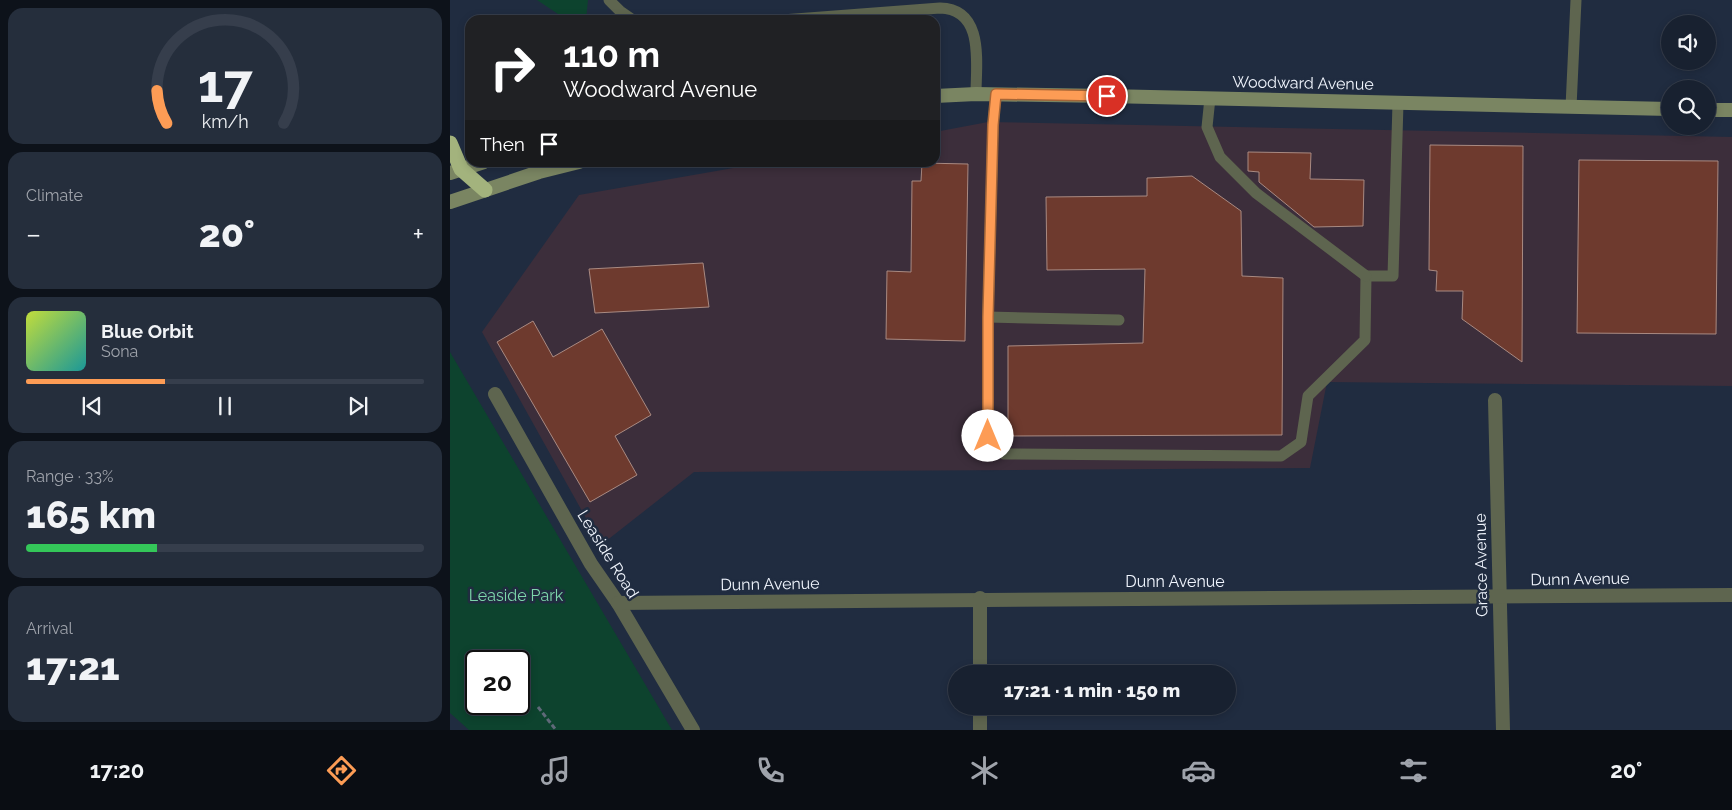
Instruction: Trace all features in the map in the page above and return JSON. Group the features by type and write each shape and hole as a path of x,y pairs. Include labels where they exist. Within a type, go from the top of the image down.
{"highway":[{"path":"450,142 455,171 485,190"}],"main road":[{"name":"Woodward Avenue","path":"940,96 996,94 1661,109"},
{"path":"1716,110 1732,110"},
{"path":"455,171 468,167"},
{"path":"450,202 560,167"}],"street":[{"name":"Leaside Road","path":"495,394 591,564 618,603 694,730"},
{"name":"Grace Avenue","path":"1495,400 1503,730"},
{"name":"Dunn Avenue","path":"618,603 980,598 1500,598 1732,595"},
{"path":"980,598 980,665"},
{"path":"980,715 980,730"}],"lane":[{"path":"609,0 625,15"},
{"path":"1571,107 1576,0"},
{"path":"848,15 940,8 951,9 965,17 973,30 976,94"},
{"path":"996,94 993,125 988,317 988,436 1004,454 1281,456 1302,442 1308,396 1365,340 1366,276"},
{"path":"1210,98 1207,127 1220,157 1256,193 1366,276 1393,276 1398,103"},
{"path":"988,317 1119,320"}],"path":[{"path":"538,708 556,730"}],"shaded area":[{"path":"988,122 1732,137 1732,386 1327,382 1310,468 694,472 601,545 482,332 579,195 739,167 940,167 940,131"}],"green space":[{"path":"537,0 588,0 586,15 560,15"},
{"name":"Leaside Park","path":"450,352 672,730 469,730 450,713"}],"building":[{"path":"1430,145 1523,146 1522,362 1462,319 1463,291 1436,291 1437,271 1429,270"},
{"path":"1248,152 1311,153 1310,179 1364,180 1363,226 1314,227 1259,182 1259,172 1248,171"},
{"path":"1579,160 1718,161 1716,334 1577,333"},
{"path":"940,163 968,164 965,341 886,339 887,271 911,272 912,181 921,181 922,167 940,167"},
{"path":"1192,176 1241,211 1242,276 1283,278 1282,435 1008,436 1008,346 1143,343 1145,269 1047,270 1046,197 1147,196 1147,178"},
{"path":"703,263 709,307 595,313 589,269"},
{"path":"533,321 553,357 602,329 651,415 615,436 637,475 590,502 497,342"}],"route":[{"path":"988,436 988,317 993,125 996,94 1107,96"}]}
